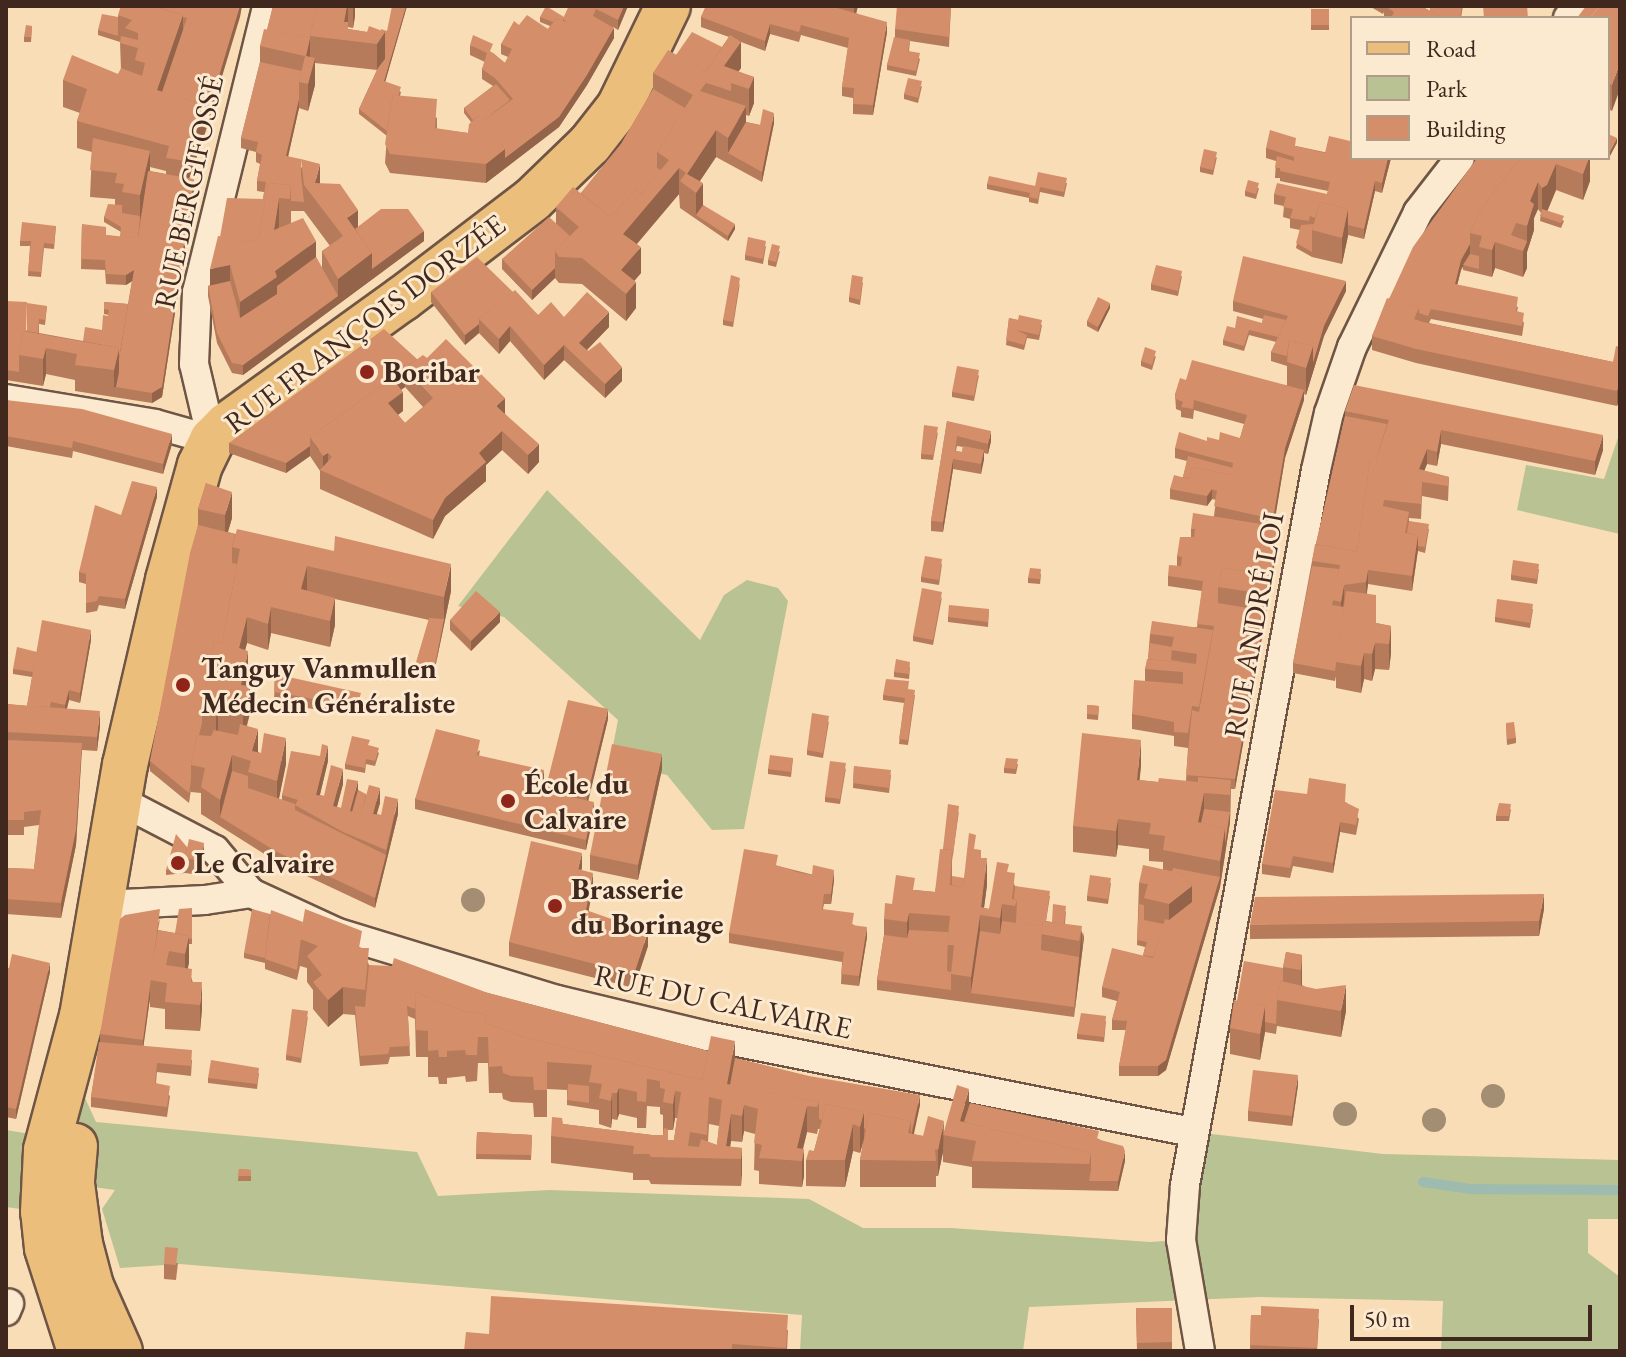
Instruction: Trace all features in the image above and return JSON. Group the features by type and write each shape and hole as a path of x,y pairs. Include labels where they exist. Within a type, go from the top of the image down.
{"main road":[{"name":"RUE FRANÇOIS DORZÉE","path":"58,1182 82,1016 119,800 168,580 192,490 212,440 243,413 402,299 532,200 590,144 619,107 668,6"},
{"path":"58,1182 47,1248 80,1351"},
{"path":"58,1182 74,1218 91,1286 120,1351"}],"street":[{"name":"RUE BERGIFOSSÉ","path":"212,440 194,364 197,292 267,6"},
{"name":"RUE ANDRÉ LOI","path":"1200,1351 1181,1240 1194,1132 1329,413 1352,347 1418,212 1458,160"},
{"path":"6,399 155,424 212,440"},
{"name":"RUE DU CALVAIRE","path":"119,800 215,850 251,893 338,933 557,1000 707,1036 1194,1132"},
{"path":"102,905 205,900 251,893"}],"green space":[{"path":"1620,432 1620,534 1517,510 1526,465 1604,479"},
{"path":"547,490 700,640 724,595 747,580 778,588 788,601 744,829 712,830 667,775 617,765 612,751 618,720 504,617 458,606"},
{"path":"80,1087 96,1122 417,1152 438,1196 549,1190 809,1199 863,1228 951,1228 1150,1242 1181,1240 1194,1132 1383,1154 1620,1160 1620,1219 1588,1219 1588,1253 1620,1277 1620,1351 1441,1351 1443,1301 1259,1297 1029,1307 1023,1351 800,1351 802,1315 180,1264 120,1268 102,1209 115,1190 72,1184"},
{"path":"6,1130 49,1137 43,1212 6,1207"}],"building":[{"path":"121,6 152,6 183,15 157,90 205,106 186,161 166,158 169,146 77,121 87,89 63,80 72,55 118,74 121,68 142,76 145,63 135,60 138,48 120,43 121,36 138,40 138,33 125,28 132,20 118,15"},
{"path":"153,6 240,6 205,123 205,106 162,92 187,18"},
{"path":"273,6 317,6 310,38 267,30"},
{"path":"317,6 347,6 344,22 348,22 348,29 367,32 369,26 385,32 377,44 310,36"},
{"path":"392,6 406,6 384,81 401,87 398,96 393,95 387,131 359,109 385,59 385,32 381,29 387,31"},
{"path":"546,6 564,17 563,21 556,19 553,22 540,17"},
{"path":"569,6 624,6 618,20 596,9 593,16 614,28 587,75 559,117 505,158 505,149 483,121 513,99 496,79 482,69 487,53 470,45 473,35 493,44 490,51 505,63 512,49 501,44 514,21 519,25 527,15 548,29 556,19 567,22 563,19"},
{"path":"706,6 830,6 887,22 873,105 853,104 854,88 842,87 849,38 801,25 799,32 770,24 765,41 701,17"},
{"path":"897,6 951,6 949,37 895,29"},
{"path":"1385,6 1421,6 1440,16 1392,16 1394,12"},
{"path":"1430,6 1462,6 1460,16 1440,16 1430,11"},
{"path":"1483,6 1527,6 1528,16 1484,16"},
{"path":"1586,6 1600,6 1592,16 1578,16"},
{"path":"1600,6 1620,8 1620,63 1612,85 1610,16 1592,16"},
{"path":"1311,9 1329,9 1329,25 1311,25"},
{"path":"102,14 118,17 118,36 98,30"},
{"path":"26,25 32,26 31,37 24,37"},
{"path":"264,29 310,38 306,56 315,58 308,84 299,82 305,56 260,46"},
{"path":"692,32 722,47 706,72 676,55"},
{"path":"730,35 741,42 724,66 754,77 749,89 731,83 731,91 706,83 700,91 746,106 728,138 716,130 687,174 703,183 696,193 680,181 686,173 679,168 623,234 641,247 621,270 636,282 626,294 582,258 559,257 555,251 579,227 556,207 573,187 610,217 636,189 641,194 669,160 657,152 693,95 653,73 668,50 706,72"},
{"path":"894,37 910,40 908,51 920,53 916,71 887,65"},
{"path":"260,62 302,71 286,156 301,159 304,202 291,201 291,185 268,183 259,237 252,242 220,237 227,198 263,199 266,182 257,181 262,155 256,152 258,142 241,138"},
{"path":"908,78 922,81 918,98 904,94"},
{"path":"496,84 510,100 483,121 479,115 473,120 464,108"},
{"path":"653,89 685,108 657,152 657,168 661,170 641,194 636,189 610,217 581,193 621,144"},
{"path":"393,95 437,99 435,128 468,133 469,124 479,115 505,149 486,164 390,154 385,144"},
{"path":"763,109 774,113 762,172 728,153 746,122 760,125"},
{"path":"1270,130 1296,138 1295,146 1325,153 1329,136 1350,141 1350,160 1388,160 1382,183 1375,181 1364,229 1348,225 1348,209 1320,202 1315,218 1310,216 1309,221 1290,218 1293,209 1283,207 1286,197 1274,194 1277,183 1327,194 1330,182 1280,171 1280,168 1275,168 1277,156 1294,161 1294,157 1266,148"},
{"path":"1610,135 1617,138 1610,151"},
{"path":"93,138 150,151 140,195 122,192 124,184 115,183 117,173 90,170"},
{"path":"1204,149 1217,152 1213,170 1200,167"},
{"path":"301,159 320,164 315,183 340,184 358,210 347,218 372,253 338,279 322,251 343,236 304,185"},
{"path":"1476,160 1518,160 1479,212 1455,284 1518,297 1516,311 1524,313 1522,326 1431,309 1428,316 1419,313 1419,308 1389,299 1413,247"},
{"path":"1518,160 1588,160 1583,174 1556,164 1547,185 1542,188 1538,182 1530,201 1534,204 1527,226 1516,223 1511,235 1527,241 1523,251 1495,242 1492,250 1479,247 1482,236 1470,233 1479,212"},
{"path":"148,171 194,179 162,387 152,393 116,387 134,270 126,275 106,274 105,260 81,259 82,224 106,227 106,235 138,238"},
{"path":"1038,172 1067,178 1064,192 1040,187 1038,199 1029,197 1030,193 987,184 989,176 1035,186"},
{"path":"1248,180 1259,183 1256,194 1245,191"},
{"path":"268,183 291,185 290,199 279,198 274,230 303,218 316,241 275,271 277,277 240,302 230,265 210,269 218,236 252,242 259,237"},
{"path":"1320,202 1348,209 1342,238 1312,230"},
{"path":"108,204 122,205 122,213 140,216 138,238 120,237 121,227 104,217"},
{"path":"703,205 735,224 728,236 696,215"},
{"path":"381,209 408,209 424,231 372,269 372,253 355,229"},
{"path":"1542,209 1564,216 1561,223 1540,216"},
{"path":"549,217 570,236 555,251 555,268 532,290 502,259"},
{"path":"22,222 56,226 54,244 44,243 41,272 28,271 31,241 20,241"},
{"path":"1314,224 1312,252 1296,243 1301,225"},
{"path":"748,237 766,241 763,259 745,255"},
{"path":"772,244 780,246 776,262 768,260"},
{"path":"1470,254 1479,256 1479,269 1463,265"},
{"path":"1243,256 1346,281 1324,326 1313,363 1313,346 1289,340 1287,356 1271,352 1288,316 1233,301"},
{"path":"316,257 338,296 243,365 232,363 217,333 208,286 230,281 240,318 277,294 277,286"},
{"path":"477,257 513,292 479,319 479,324 465,335 431,292"},
{"path":"1156,265 1182,271 1178,291 1151,284"},
{"path":"731,275 740,278 733,322 723,320"},
{"path":"852,275 863,277 860,300 849,297"},
{"path":"515,290 538,315 551,302 564,317 587,292 609,312 579,343 588,351 600,342 622,367 605,384 564,345 544,365 510,326 499,339 479,319"},
{"path":"1098,297 1110,303 1098,327 1087,321"},
{"path":"1387,298 1419,308 1414,319 1423,322 1613,362 1616,346 1620,347 1617,391 1416,349 1372,336"},
{"path":"6,301 27,302 19,372 6,370"},
{"path":"104,302 128,304 119,359 119,348 83,341 85,327 102,330 103,315 108,316 109,310 104,309"},
{"path":"27,303 47,306 45,320 39,319 38,333 27,331"},
{"path":"1019,315 1042,320 1039,335 1016,330 1027,335 1024,345 1006,340 1009,318 1018,320"},
{"path":"1264,315 1286,320 1278,337 1249,330 1244,346 1223,340 1227,326 1235,328 1237,316 1262,323"},
{"path":"384,329 417,359 405,368 405,377 396,383 392,378 310,437 310,446 286,463 229,443"},
{"path":"23,331 119,348 114,370 75,365 77,354 46,348 43,359 19,355"},
{"path":"446,339 505,398 496,406 539,444 528,455 502,431 479,453 486,462 445,498 433,520 320,470 332,457 328,453 323,456 310,437 392,378 403,392 388,403 405,423 433,398 405,368 423,355 427,358"},
{"path":"1289,340 1313,346 1306,368 1287,362"},
{"path":"1145,347 1156,351 1152,365 1141,361"},
{"path":"1192,360 1304,390 1285,448 1273,519 1214,506 1217,491 1212,489 1207,496 1170,489 1174,475 1189,479 1192,467 1231,475 1233,463 1175,448 1179,432 1207,441 1207,437 1219,440 1220,432 1240,438 1247,415 1194,400 1193,409 1181,407 1183,402 1176,399 1175,394 1180,378 1186,380"},
{"path":"957,366 979,370 974,396 952,392"},
{"path":"1354,385 1603,435 1595,461 1441,430 1437,452 1427,449 1419,469 1449,477 1448,486 1422,482 1421,504 1384,500 1383,506 1409,512 1405,533 1418,535 1412,576 1368,570 1366,582 1344,585 1341,602 1332,600 1340,565 1312,561 1315,544 1357,552 1370,460 1376,460 1389,420 1345,411"},
{"path":"6,400 82,409 172,434 163,464 73,441 72,448 6,436"},
{"path":"1345,416 1387,424 1376,460 1370,460 1357,552 1316,544"},
{"path":"947,421 991,431 988,444 957,436 955,451 962,452 963,446 984,450 981,464 953,459 943,522 931,521"},
{"path":"924,425 938,427 933,455 921,454"},
{"path":"1188,456 1233,468 1231,475 1192,467 1189,479 1183,477"},
{"path":"132,481 157,487 125,599 99,596 97,601 86,603 86,574 79,572 95,505 121,515"},
{"path":"206,483 232,492 225,515 198,509"},
{"path":"1193,513 1279,527 1269,590 1269,574 1222,568 1218,587 1218,603 1265,611 1235,779 1186,775 1192,710 1199,712 1214,626 1197,624 1203,581 1168,576 1169,565 1181,566 1182,557 1177,556 1180,537 1194,537 1195,529 1191,529"},
{"path":"1409,521 1429,524 1425,547 1418,546 1418,535 1407,533"},
{"path":"198,525 235,534 232,563 237,564 222,643 214,641 202,723 191,765 189,793 150,761"},
{"path":"237,529 334,551 335,536 451,564 444,597 307,566 301,589 335,598 330,621 271,607 268,624 247,617 239,648 248,651 241,685 250,686 243,712 218,706 216,716 202,712 214,641 222,643 240,549 232,547"},
{"path":"925,556 942,559 939,580 921,577"},
{"path":"1513,560 1539,564 1537,579 1511,575"},
{"path":"1312,566 1339,569 1332,605 1344,607 1335,671 1293,663"},
{"path":"1030,568 1041,569 1040,579 1028,578"},
{"path":"1222,568 1269,574 1265,594 1218,587"},
{"path":"922,588 942,592 933,640 913,636"},
{"path":"476,591 500,612 471,641 450,620"},
{"path":"1346,591 1376,595 1376,623 1391,626 1389,644 1375,643 1372,654 1364,653 1361,666 1336,662"},
{"path":"1497,599 1533,604 1530,623 1495,617"},
{"path":"949,605 989,609 988,622 948,617"},
{"path":"429,618 444,619 434,668 416,663"},
{"path":"42,620 91,630 80,693 69,690 65,705 51,702 50,707 27,706"},
{"path":"1152,621 1213,630 1199,707 1192,706 1188,733 1174,732 1174,722 1132,714 1134,680 1183,684 1183,672 1145,669 1147,659 1196,664 1197,654 1171,650 1174,637 1150,634"},
{"path":"1150,643 1172,647 1171,660 1196,664 1148,659"},
{"path":"17,647 37,652 33,672 13,669"},
{"path":"896,659 910,662 909,674 894,672"},
{"path":"275,674 361,693 358,703 341,700 341,704 274,692"},
{"path":"886,679 909,681 908,689 915,690 908,740 899,739 905,698 883,695"},
{"path":"568,700 608,709 587,796 546,787"},
{"path":"6,704 100,711 97,737 6,732"},
{"path":"1087,705 1099,706 1098,715 1087,714"},
{"path":"812,713 829,716 823,753 807,750"},
{"path":"1514,722 1516,738 1507,739 1506,723"},
{"path":"240,724 258,729 252,751 261,753 264,733 286,738 277,781 248,772 251,761 232,755 220,800 201,787 205,768 191,765 197,735 211,736 214,730 238,735"},
{"path":"436,729 480,740 477,755 544,770 539,790 594,802 586,840 415,799"},
{"path":"1082,733 1141,740 1137,780 1158,782 1159,778 1198,782 1198,777 1231,780 1230,795 1204,793 1198,822 1225,828 1220,861 1163,850 1165,836 1149,834 1151,823 1118,819 1116,831 1073,826"},
{"path":"352,736 370,740 368,745 379,748 375,761 366,759 365,768 345,764"},
{"path":"6,740 82,743 76,830 61,903 6,899 6,868 34,869 41,810 24,812 24,820 6,820"},
{"path":"322,744 328,746 316,795 324,796 331,765 343,769 333,806 341,808 347,779 358,781 350,811 361,814 369,785 380,788 373,814 381,815 385,796 398,799 386,850 343,832 295,805 298,800 282,795 291,751 320,756"},
{"path":"612,744 662,754 638,865 590,855"},
{"path":"770,755 793,758 791,772 768,769"},
{"path":"1006,758 1018,759 1016,769 1004,768"},
{"path":"830,761 846,763 840,799 825,797"},
{"path":"854,766 891,770 889,788 853,783"},
{"path":"232,771 248,776 248,788 295,804 295,810 386,855 375,898 277,852 220,817"},
{"path":"1309,778 1346,784 1345,802 1359,809 1356,825 1340,822 1333,863 1293,856 1290,868 1262,864 1275,790 1307,794"},
{"path":"358,790 366,794 361,814 352,812"},
{"path":"1499,803 1511,804 1509,816 1496,816"},
{"path":"948,804 959,806 953,856 952,850 943,849"},
{"path":"1204,809 1230,812 1225,844 1225,828 1201,823"},
{"path":"969,833 976,835 974,849 981,850 981,858 987,858 981,907 989,909 997,862 1009,864 1007,872 1015,873 1012,899 1017,900 1015,906 1002,904 1000,918 980,915 971,977 951,974 954,945 947,945 950,916 909,913 907,922 884,919 885,903 892,904 896,875 915,878 913,890 935,892 940,849 952,850 950,885 963,887"},
{"name":"Le Calvaire","path":"176,834 187,847 185,868 166,870"},
{"path":"189,839 204,843 201,861 185,858"},
{"name":"Brasserie du Borinage","path":"531,841 582,853 578,869 593,873 586,910 648,932 634,974 509,942"},
{"path":"744,849 778,855 776,865 797,872 812,875 813,865 834,870 831,894 824,894 822,909 854,913 852,925 867,927 859,976 841,974 844,952 729,933"},
{"path":"1143,865 1180,873 1192,886 1169,904 1144,898 1148,884 1139,883"},
{"path":"1173,868 1220,877 1166,1060 1158,1066 1119,1066 1127,1021 1112,1020 1120,992 1102,987 1112,948 1153,958 1165,919 1169,920 1192,902 1192,886 1180,873 1172,872"},
{"path":"1090,875 1111,878 1108,899 1087,896"},
{"path":"952,876 964,878 963,887 952,885"},
{"path":"1015,886 1050,891 1046,921 1042,926 1016,923"},
{"path":"1544,894 1539,921 1250,925 1255,897"},
{"path":"1053,904 1066,906 1064,924 1052,922"},
{"path":"1139,904 1144,905 1144,920 1164,924 1153,957 1143,955 1147,942 1137,940"},
{"path":"192,908 192,939 175,933 179,909"},
{"path":"160,909 143,1040 100,1034 120,919 125,915"},
{"path":"252,909 270,914 265,958 244,953"},
{"path":"305,909 362,931 359,948 369,948 365,990 343,987 328,1000 313,982 322,975 307,956 318,946 300,939"},
{"path":"271,910 303,922 297,970 265,959"},
{"path":"1002,921 1042,926 1041,950 1079,957 1074,1007 971,993 980,931 1000,934"},
{"path":"1043,921 1082,926 1079,941 1041,934"},
{"path":"158,930 189,936 185,954 169,951 166,965 192,969 191,982 202,982 200,1005 165,1002 167,983 150,980"},
{"path":"909,930 948,932 947,971 951,972 951,990 877,980 884,935 907,938"},
{"path":"1286,952 1302,955 1301,970 1283,967"},
{"path":"12,954 50,963 16,1109 6,1107 6,968 9,968"},
{"path":"394,958 488,993 708,1051 702,1080 527,1038 487,1024 484,1014 463,1011 415,992 415,1009 407,1006 410,1046 390,1047 388,1054 360,1056 355,1006 365,1007 369,965 392,966"},
{"path":"1244,961 1283,968 1276,1024 1265,1022 1265,1006 1237,1001"},
{"path":"1281,981 1316,989 1346,985 1341,1011 1277,1000"},
{"path":"415,992 463,1011 484,1014 487,1024 527,1038 702,1080 711,1036 735,1041 727,1084 819,1102 817,1107 807,1106 797,1148 804,1149 802,1161 759,1158 762,1145 754,1143 758,1109 744,1105 742,1116 731,1114 726,1146 742,1148 741,1159 633,1154 634,1146 551,1136 552,1117 562,1118 563,1124 652,1135 663,1135 664,1128 668,1129 668,1140 674,1140 681,1092 675,1091 673,1104 663,1102 665,1089 660,1088 660,1081 647,1079 646,1102 637,1101 637,1092 619,1088 617,1093 612,1093 611,1101 599,1098 602,1084 589,1082 592,1065 547,1062 547,1090 534,1090 533,1077 511,1076 503,1073 502,1066 489,1067 488,1037 478,1037 477,1055 466,1055 465,1050 447,1051 447,1057 439,1057 438,1050 428,1051 428,1031 416,1030","holes":["709,1097 722,1100 717,1145 701,1139 699,1147 688,1146 690,1132 707,1135"]},
{"path":"1234,1000 1265,1006 1260,1034 1230,1028"},
{"path":"292,1009 308,1011 301,1058 286,1055"},
{"path":"1081,1013 1106,1016 1104,1037 1077,1034"},
{"path":"99,1042 192,1050 191,1066 157,1063 155,1083 170,1086 167,1107 91,1097"},
{"path":"735,1058 809,1076 920,1095 911,1134 911,1121 869,1113 866,1129 864,1112 826,1104 822,1120 819,1119 819,1102 730,1085"},
{"path":"211,1060 259,1068 257,1084 208,1078"},
{"path":"1253,1070 1298,1075 1292,1116 1248,1111"},
{"path":"568,1084 589,1086 589,1103 567,1100"},
{"path":"957,1085 969,1089 960,1121 1091,1153 1089,1164 972,1161 976,1141 943,1135"},
{"path":"970,1103 1099,1131 1097,1139 1123,1146 1125,1151 1118,1181 1089,1181 1091,1153 964,1122"},
{"path":"826,1104 864,1112 860,1127 853,1124 845,1160 806,1160 809,1150 814,1151"},
{"path":"869,1113 911,1121 908,1133 923,1136 928,1116 944,1121 938,1150 935,1149 936,1161 860,1160"},
{"path":"477,1132 532,1135 531,1155 476,1154"},
{"path":"239,1169 251,1170 251,1176 238,1176"},
{"path":"165,1247 178,1248 176,1265 164,1264"},
{"path":"491,1296 788,1315 786,1348 732,1344 732,1351 464,1351 466,1332 489,1334"},
{"path":"1261,1306 1319,1309 1317,1348 1250,1345 1251,1315 1261,1315"},
{"path":"1136,1308 1172,1308 1172,1342 1137,1343"}],"waterway":[{"path":"1423,1182 1471,1189 1620,1190"}],"place":[{"name":"Boribar","path":"367,372"},
{"name":"Tanguy Vanmullen Médecin Généraliste","path":"183,685"},
{"name":"École du Calvaire","path":"508,801"},
{"name":"Le Calvaire","path":"178,863"},
{"name":"Brasserie du Borinage","path":"555,906"}]}
